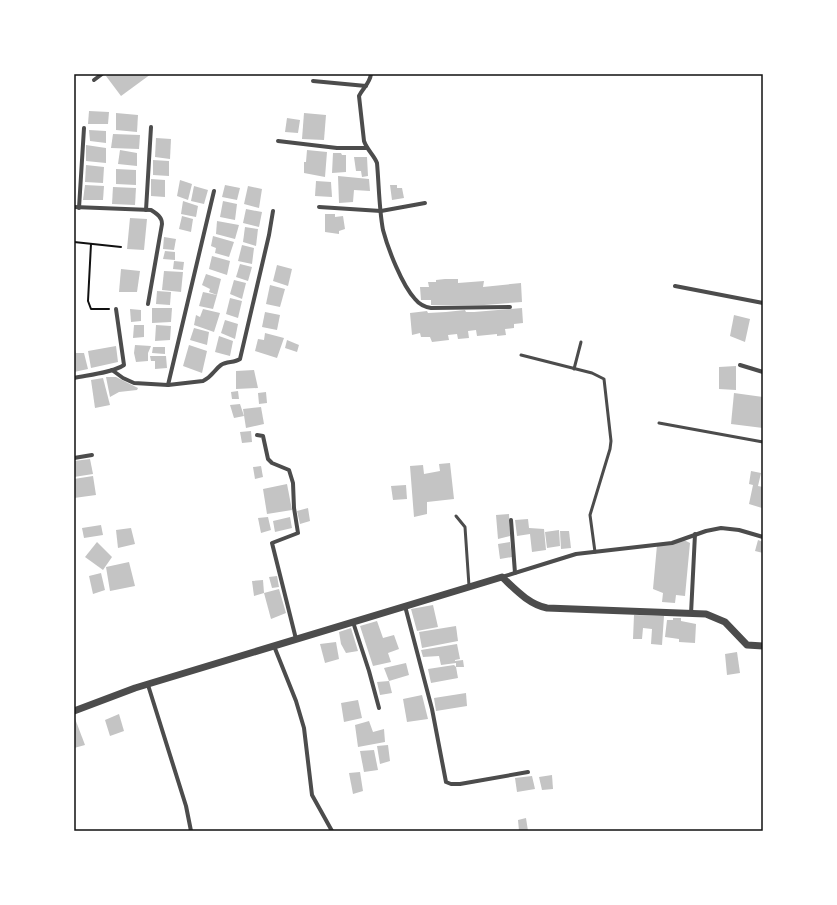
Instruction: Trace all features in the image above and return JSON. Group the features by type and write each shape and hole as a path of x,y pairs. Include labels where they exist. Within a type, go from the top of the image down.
{"street":[{"path":"94,80 102,74"},
{"path":"371,74 370,80 362,90 360,96 364,141 377,163 383,230 390,252 402,279 415,300 431,308 510,307"},
{"path":"313,82 366,86"},
{"path":"146,210 151,127"},
{"path":"79,208 84,128"},
{"path":"278,140 337,148 367,148"},
{"path":"168,385 214,191"},
{"path":"320,207 381,211 425,203"},
{"path":"74,207 151,210 159,215 162,226 148,304"},
{"path":"112,370 123,378 134,383 168,385 203,380 208,378 222,364 240,360 269,235 273,211"},
{"path":"675,286 763,303"},
{"path":"74,378 120,368 124,365 116,309"},
{"path":"740,365 763,372"},
{"path":"257,435 263,436 268,459 272,463 289,470 293,483 294,508 298,533 272,543 296,639"},
{"path":"74,458 92,455"},
{"path":"511,520 515,573"},
{"path":"74,711 148,685 576,554 672,543 695,534 721,528 739,530 763,537"},
{"path":"691,614 695,534"},
{"path":"502,577 531,603 547,608 706,614 725,622 747,645 763,646"},
{"path":"405,606 432,709 446,782 451,784 460,784 528,772"},
{"path":"353,622 379,708"},
{"path":"274,646 296,701 304,728 312,795 332,831"},
{"path":"148,685 186,806 190,831"}],"lane":[{"path":"574,369 581,342"},
{"path":"521,354 592,373 604,378 611,442 590,514 595,552"},
{"path":"659,423 763,442"},
{"path":"456,516 464,527 469,586"}],"path":[{"path":"74,242 121,247"},
{"path":"91,244 89,306 91,309 97,310 116,309"}],"building":[{"path":"110,74 151,74 121,96 106,76"},
{"path":"89,111 109,112 108,124 88,124"},
{"path":"116,113 138,115 137,132 116,130"},
{"path":"304,113 326,115 324,140 302,139"},
{"path":"287,118 300,120 298,133 285,132"},
{"path":"89,130 106,131 106,143 90,141"},
{"path":"113,134 140,135 139,149 111,148"},
{"path":"156,138 171,139 170,159 155,157"},
{"path":"86,145 106,148 106,163 86,161"},
{"path":"120,150 137,153 137,166 118,164"},
{"path":"307,150 327,152 325,177 304,173 304,162 306,162"},
{"path":"333,153 341,153 342,155 346,155 346,172 332,173"},
{"path":"354,157 367,157 368,176 362,177 361,171 356,171"},
{"path":"153,160 169,161 169,176 153,175"},
{"path":"86,165 104,167 103,183 85,182"},
{"path":"116,169 136,170 136,185 116,184"},
{"path":"338,176 369,179 370,191 354,190 353,202 339,203"},
{"path":"151,179 165,180 165,197 151,196"},
{"path":"180,180 192,184 188,200 177,196"},
{"path":"316,181 331,182 332,197 315,196"},
{"path":"85,185 104,186 103,200 83,200"},
{"path":"225,185 240,188 237,200 222,197"},
{"path":"390,185 397,185 397,188 402,188 404,198 392,200"},
{"path":"194,186 208,190 204,204 191,201"},
{"path":"248,186 262,189 259,208 244,204"},
{"path":"113,187 136,188 135,205 112,204"},
{"path":"183,201 198,206 196,217 181,214"},
{"path":"223,201 237,204 235,220 220,217"},
{"path":"246,209 262,212 259,227 243,223"},
{"path":"325,214 335,214 335,217 343,216 345,229 339,231 339,234 325,232"},
{"path":"182,216 193,219 191,232 179,229"},
{"path":"130,218 147,219 144,250 127,249"},
{"path":"217,221 239,225 235,239 216,234"},
{"path":"245,227 258,229 256,246 243,242"},
{"path":"213,236 234,242 229,257 215,253 216,248 211,246"},
{"path":"164,237 176,239 174,250 163,249"},
{"path":"242,245 254,248 252,264 238,261"},
{"path":"165,251 175,252 175,260 163,259"},
{"path":"212,256 230,261 227,275 209,269"},
{"path":"174,261 184,262 183,270 173,269"},
{"path":"240,264 252,267 248,281 236,277"},
{"path":"277,265 292,269 288,286 273,281"},
{"path":"121,269 140,271 137,292 119,292"},
{"path":"164,271 183,272 181,292 162,290"},
{"path":"206,274 221,279 217,295 209,292 210,289 202,285"},
{"path":"458,279 458,283 484,281 483,287 521,283 522,302 484,305 431,305 431,300 421,300 420,287 429,287 428,282 436,282 436,280"},
{"path":"234,280 246,283 242,299 230,294"},
{"path":"270,285 285,289 280,307 266,304"},
{"path":"157,291 171,292 170,305 156,304"},
{"path":"203,292 217,295 213,309 199,306"},
{"path":"230,298 242,301 238,318 226,314"},
{"path":"152,308 172,308 171,322 152,323"},
{"path":"522,308 523,323 514,324 514,328 505,329 506,335 497,336 497,334 477,336 476,330 468,331 469,338 458,339 457,334 448,335 449,340 432,342 430,337 421,337 420,333 412,335 410,313 465,310 466,312 474,312"},
{"path":"130,309 141,310 141,321 131,322"},
{"path":"203,309 220,313 214,332 194,325 196,315 200,317"},
{"path":"265,312 280,315 277,330 262,327"},
{"path":"734,315 750,319 745,342 730,336"},
{"path":"225,320 238,324 235,339 221,333"},
{"path":"134,325 144,325 144,337 133,338"},
{"path":"156,325 171,326 170,340 155,341"},
{"path":"194,328 209,332 207,345 190,340"},
{"path":"265,333 284,338 277,358 255,351 258,339 264,340"},
{"path":"219,336 233,341 230,356 215,352"},
{"path":"287,340 299,345 297,352 285,348"},
{"path":"135,345 151,346 148,353 148,361 136,362 134,353"},
{"path":"189,345 207,351 202,373 183,366"},
{"path":"74,346 76,353 84,353 88,369 74,372"},
{"path":"116,346 118,362 91,368 88,351"},
{"path":"153,347 165,347 165,354 152,353"},
{"path":"150,356 166,356 167,368 155,369 155,361 151,361"},
{"path":"736,366 736,390 719,389 719,367"},
{"path":"254,370 258,388 236,389 236,371"},
{"path":"106,377 116,377 138,388 137,390 119,392 110,397"},
{"path":"103,378 110,405 95,408 91,380"},
{"path":"238,391 239,399 232,399 231,392"},
{"path":"266,392 267,403 259,404 258,393"},
{"path":"734,393 763,397 763,428 731,424"},
{"path":"240,404 244,416 234,418 230,405"},
{"path":"261,407 264,424 246,428 243,409"},
{"path":"251,431 252,442 242,443 240,432"},
{"path":"90,459 93,474 74,477 74,461"},
{"path":"450,463 454,499 427,502 427,514 414,517 410,466 423,465 424,474 440,471 439,464"},
{"path":"261,466 263,477 255,479 253,467"},
{"path":"751,471 761,473 758,486 763,487 762,508 749,504 753,485 749,484"},
{"path":"93,476 96,495 74,498 74,479"},
{"path":"287,484 292,510 267,514 263,489"},
{"path":"406,485 407,499 393,500 391,486"},
{"path":"308,508 310,521 300,524 297,511"},
{"path":"509,514 510,536 498,539 496,515"},
{"path":"268,517 271,530 261,533 258,518"},
{"path":"290,517 292,528 275,532 273,521"},
{"path":"528,519 529,528 544,529 546,550 532,552 530,534 517,536 515,520"},
{"path":"101,525 103,535 84,538 82,528"},
{"path":"131,528 135,544 118,548 116,530"},
{"path":"559,530 560,546 547,548 545,532"},
{"path":"560,531 569,531 571,548 561,549"},
{"path":"682,539 690,543 685,596 676,595 675,603 662,602 663,593 653,589 657,545"},
{"path":"758,540 763,542 763,553 755,551"},
{"path":"97,542 112,557 103,570 85,557"},
{"path":"510,542 512,557 500,559 498,544"},
{"path":"129,562 135,586 110,591 106,567"},
{"path":"101,573 105,590 93,594 89,576"},
{"path":"277,576 279,587 272,588 269,577"},
{"path":"263,580 264,593 254,596 252,581"},
{"path":"279,589 286,613 271,619 264,593"},
{"path":"433,605 438,627 417,631 411,609"},
{"path":"634,615 664,616 662,645 651,644 652,629 643,628 642,639 633,639"},
{"path":"673,618 681,618 681,621 696,624 695,643 679,642 679,639 665,637 667,620 673,620"},
{"path":"377,621 383,638 394,635 399,649 388,653 391,662 373,666 360,626"},
{"path":"456,626 458,641 422,648 419,632"},
{"path":"351,628 358,651 346,653 341,644 339,632"},
{"path":"336,642 339,659 325,663 320,644"},
{"path":"457,644 460,659 455,661 463,660 464,667 456,667 456,663 441,665 439,656 423,657 421,650"},
{"path":"737,652 740,673 727,675 725,654"},
{"path":"406,663 409,675 389,681 384,668"},
{"path":"454,665 456,667 458,678 431,683 428,669"},
{"path":"389,681 392,693 380,695 377,682"},
{"path":"466,693 467,706 436,711 434,698"},
{"path":"422,695 428,719 407,722 403,699"},
{"path":"358,700 362,718 344,722 341,703"},
{"path":"119,714 124,731 110,736 105,720"},
{"path":"74,716 85,745 74,748"},
{"path":"369,721 373,732 384,729 385,742 358,747 355,725"},
{"path":"388,745 390,761 380,764 377,746"},
{"path":"374,750 378,770 364,772 360,751"},
{"path":"360,772 363,791 353,794 349,773"},
{"path":"552,775 553,789 542,790 539,777"},
{"path":"532,776 535,789 517,792 515,778"},
{"path":"526,818 528,831 519,831 518,820"}]}
